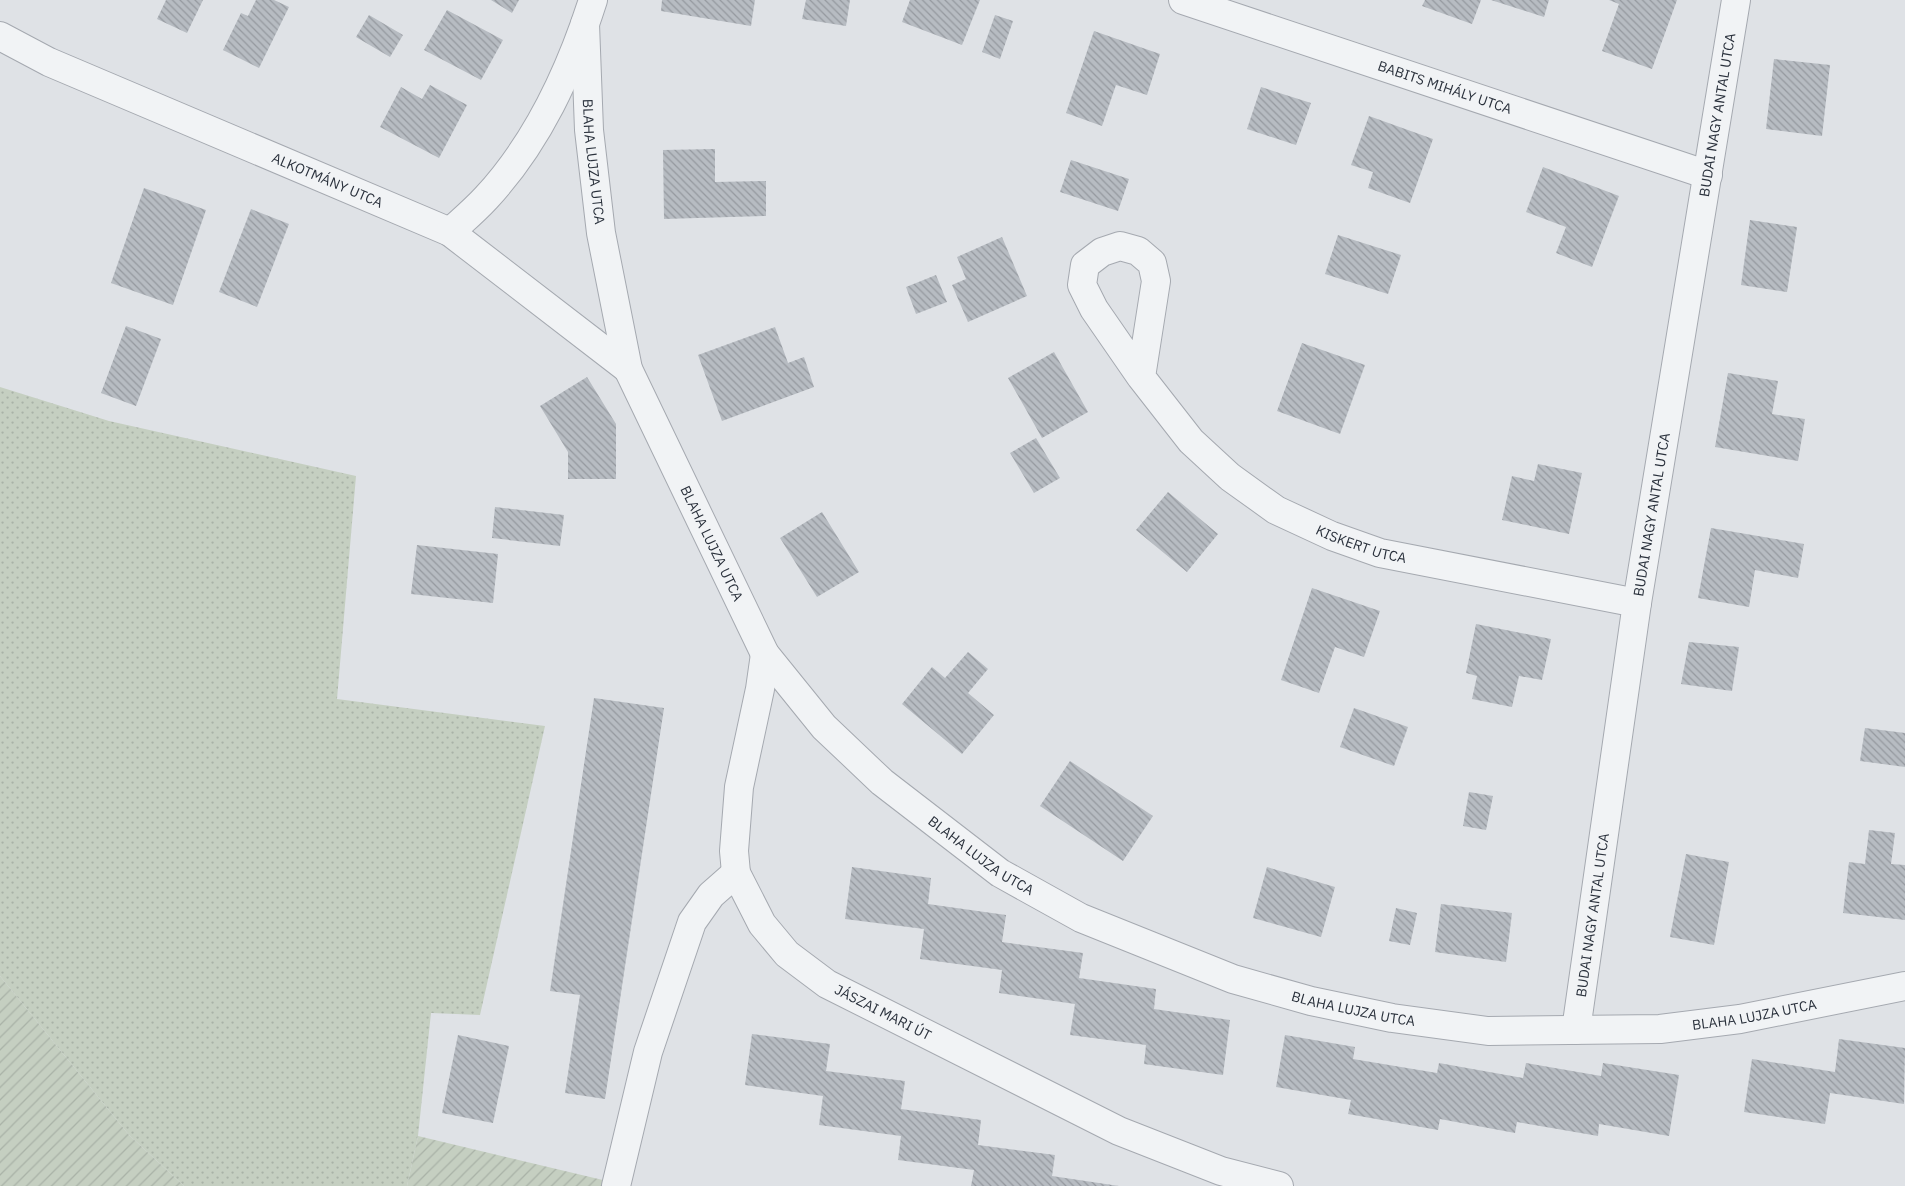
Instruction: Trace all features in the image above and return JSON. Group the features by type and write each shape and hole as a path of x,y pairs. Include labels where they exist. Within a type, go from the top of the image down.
{"street":[{"name":"BABITS MIHÁLY UTCA","path":"1182,0 1708,175"},
{"name":"BUDAI NAGY ANTAL UTCA","path":"1576,1030 1638,603 1736,0"},
{"name":"BLAHA LUJZA UTCA","path":"450,232 486,198 528,144 559,89 589,12"},
{"name":"BLAHA LUJZA UTCA","path":"589,12 589,130 601,233 628,369 765,654 824,727 882,782 1000,873 1081,918 1233,979 1311,1001 1392,1018 1488,1031 1660,1029 1740,1019 1905,986"},
{"name":"ALKOTMÁNY UTCA","path":"0,36 49,62 450,232 628,369"},
{"name":"KISKERT UTCA","path":"1141,377 1191,441 1230,477 1276,510 1332,536 1380,554 1638,603"},
{"name":"JÁSZAI MARI ÚT","path":"765,654 760,690 739,787 734,851 736,873 762,924 787,954 827,984 1119,1131 1221,1171 1279,1186"},
{"path":"616,1186 648,1052 692,922 711,895 736,873"}],"green space":[{"path":"0,387 109,421 356,476 337,699 545,726 480,1015 431,1013 418,1136 407,1186 184,1186 129,1135 0,976"},
{"path":"0,976 129,1135 184,1186 0,1186"},
{"path":"418,1136 628,1186 407,1186"}],"building":[{"path":"166,0 203,0 187,33 157,19"},
{"path":"256,0 274,0 289,7 259,68 223,50 241,13 248,16"},
{"path":"491,0 519,0 512,13"},
{"path":"662,0 755,0 751,26 661,11"},
{"path":"806,0 850,0 846,26 802,19"},
{"path":"910,0 980,0 962,45 902,22"},
{"path":"1425,0 1481,0 1472,24 1422,6"},
{"path":"1491,0 1549,0 1544,17"},
{"path":"1609,0 1677,0 1652,69 1602,51 1619,4"},
{"path":"447,10 503,40 481,80 424,50"},
{"path":"369,15 403,35 390,57 356,37"},
{"path":"995,15 1013,21 1000,59 982,52"},
{"path":"1094,31 1160,54 1147,95 1116,85 1102,126 1066,113"},
{"path":"1774,59 1830,65 1822,136 1766,129"},
{"path":"430,85 467,105 439,158 380,127 401,87 422,99"},
{"path":"1261,87 1311,103 1296,145 1247,129"},
{"path":"1369,116 1433,139 1410,203 1368,188 1373,172 1351,165"},
{"path":"715,149 715,182 766,181 766,216 664,219 663,150"},
{"path":"1071,160 1129,179 1118,211 1060,192"},
{"path":"1543,167 1619,196 1592,267 1556,253 1566,227 1526,212"},
{"path":"144,188 206,210 173,305 111,283"},
{"path":"251,209 289,224 257,307 219,292"},
{"path":"1750,220 1797,227 1787,292 1741,285"},
{"path":"1338,235 1401,255 1388,294 1325,274"},
{"path":"1002,237 1027,296 968,322 952,285 966,279 957,257"},
{"path":"936,275 947,302 916,314 906,287"},
{"path":"126,326 161,339 136,406 101,393"},
{"path":"775,327 788,363 804,357 814,387 722,421 698,355"},
{"path":"1302,343 1365,365 1340,434 1277,411"},
{"path":"1054,352 1088,412 1042,438 1008,378"},
{"path":"1728,373 1778,381 1772,414 1805,419 1798,461 1715,447"},
{"path":"587,377 616,424 616,479 568,479 568,452 540,406"},
{"path":"1036,438 1060,478 1034,493 1010,453"},
{"path":"1538,464 1582,473 1569,534 1502,520 1512,476 1534,481"},
{"path":"1168,492 1218,534 1187,572 1136,530"},
{"path":"495,507 564,515 560,546 492,538"},
{"path":"822,512 859,572 817,597 780,538"},
{"path":"1711,528 1804,544 1798,578 1755,570 1749,607 1698,598"},
{"path":"417,545 498,554 493,603 411,594"},
{"path":"1312,588 1380,611 1364,657 1335,647 1319,693 1281,680"},
{"path":"1476,624 1551,639 1542,680 1519,676 1512,707 1472,699 1477,676 1466,673"},
{"path":"1689,642 1739,647 1732,691 1681,684"},
{"path":"968,652 988,669 968,693 994,715 962,754 902,704 932,667 945,678"},
{"path":"594,698 664,708 605,1099 565,1093 580,995 550,991"},
{"path":"1354,708 1408,727 1394,766 1340,747"},
{"path":"1865,728 1905,733 1905,767 1860,761"},
{"path":"1070,761 1153,816 1123,861 1040,806"},
{"path":"1469,792 1493,796 1486,830 1463,826"},
{"path":"1869,830 1895,833 1891,864 1905,865 1905,920 1843,913 1849,862 1865,864"},
{"path":"1686,854 1729,862 1714,945 1670,937"},
{"path":"852,867 931,878 928,904 1006,915 1002,942 1083,953 1079,978 1156,989 1154,1009 1230,1020 1223,1075 1144,1064 1146,1045 1070,1035 1075,1004 999,993 1002,970 920,959 924,929 845,919"},
{"path":"1267,867 1335,887 1321,937 1253,918"},
{"path":"1441,904 1512,913 1506,962 1435,952"},
{"path":"1396,908 1417,913 1410,945 1389,941"},
{"path":"752,1034 830,1044 826,1071 905,1081 901,1109 981,1120 978,1145 1055,1155 1052,1176 1119,1186 971,1186 974,1170 898,1160 901,1136 819,1125 823,1096 745,1085"},
{"path":"458,1035 509,1046 493,1123 442,1113"},
{"path":"1285,1035 1355,1047 1353,1059 1437,1073 1439,1063 1523,1078 1526,1063 1601,1076 1603,1063 1679,1075 1669,1136 1599,1124 1598,1136 1517,1122 1515,1133 1440,1119 1438,1130 1348,1114 1351,1100 1276,1087"},
{"path":"1839,1039 1905,1048 1904,1104 1830,1093 1825,1124 1744,1112 1752,1059 1835,1072"}]}
